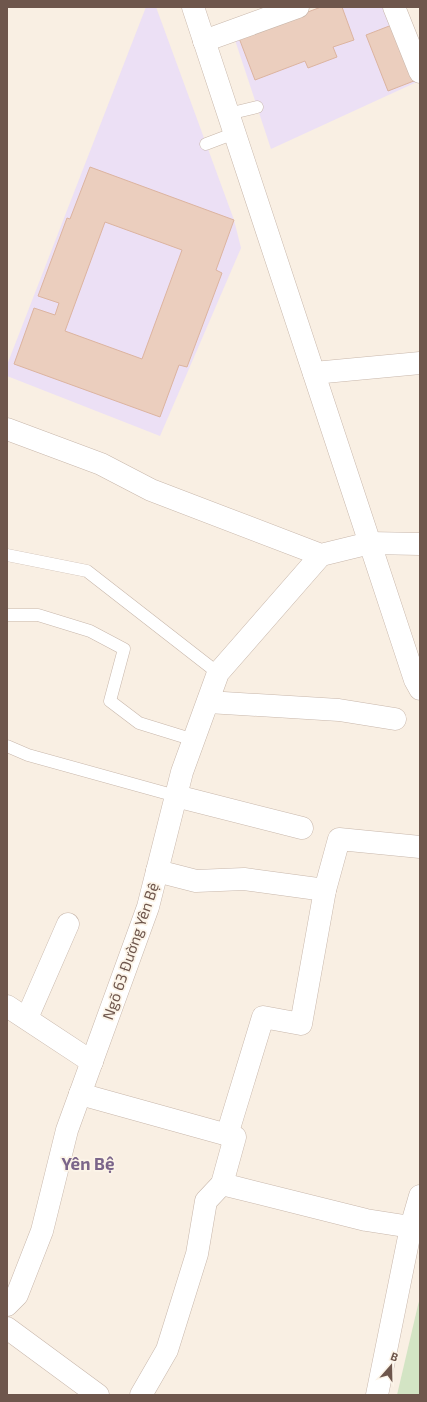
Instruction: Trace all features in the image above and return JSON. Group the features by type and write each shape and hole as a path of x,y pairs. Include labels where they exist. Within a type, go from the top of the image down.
{"street":[{"path":"193,7 414,680 420,689"},
{"path":"204,41 298,7"},
{"path":"394,7 420,72"},
{"path":"314,373 420,363"},
{"path":"7,429 101,464 151,490 321,555 370,543 420,544"},
{"name":"Ngõ 63 Đường Yên Bệ","path":"7,1305 17,1295 42,1231 67,1130 148,907 176,796 218,673 321,555"},
{"path":"208,702 339,710 395,719"},
{"path":"176,796 302,828"},
{"path":"227,1134 263,1017 301,1024 325,890 339,839 420,847"},
{"path":"157,871 196,881 244,879 325,890"},
{"path":"27,1018 68,924"},
{"path":"7,1006 92,1062"},
{"path":"80,1094 235,1137 222,1184 206,1201 197,1254 167,1350 141,1395"},
{"path":"222,1184 366,1220 411,1227"},
{"path":"377,1395 411,1227 420,1196"},
{"path":"9,1334 98,1395"}],"lane":[{"path":"206,144 232,124 258,107"},
{"path":"7,555 87,571 218,673"},
{"path":"7,615 38,615 90,631 124,649 110,701 139,723 194,740"},
{"path":"7,746 28,755 176,796"}],"shaded area":[{"path":"146,7 156,7 234,220 241,248 160,436 7,376 7,365"},
{"path":"321,7 391,7 419,81 271,149 235,40"}],"green space":[{"path":"420,1298 420,1395 397,1395 418,1305"}],"building":[{"path":"321,7 342,7 354,40 333,47 337,57 308,68 305,61 255,80 239,38"},
{"path":"397,23 419,79 388,91 366,35"},
{"path":"90,167 234,220 216,270 222,273 187,367 179,365 160,417 14,364 34,308 55,315 59,303 38,296 67,218 70,219","holes":["105,222 182,250 142,359 65,331"]}],"district":[{"name":"Yên Bệ","path":"88,1163"}]}
